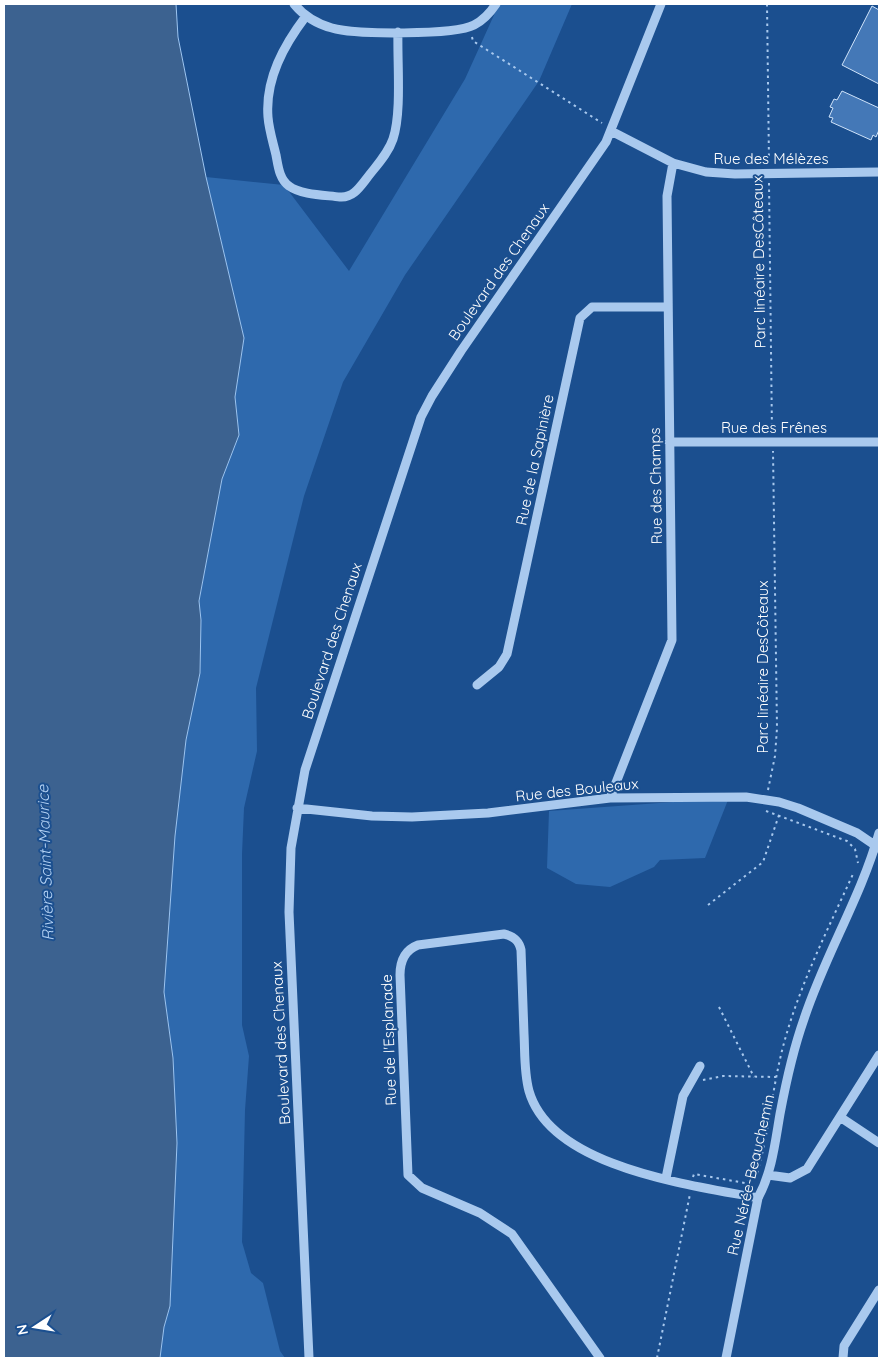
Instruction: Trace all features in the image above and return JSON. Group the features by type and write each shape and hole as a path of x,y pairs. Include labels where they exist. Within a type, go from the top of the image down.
{"street":[{"path":"294,4 306,16 326,26 344,31 398,32 458,30 470,27 486,17 496,4"},
{"name":"Boulevard des Chenaux","path":"309,1358 289,920 290,865 297,808 312,748 421,417 460,351 593,162 611,131 661,4"},
{"path":"306,16 286,44 278,60 269,104 269,123 280,173 286,184 295,189 340,198 348,197 357,190 382,159 392,140 397,115 398,32"},
{"name":"Rue des Mélèzes","path":"611,131 673,163 720,174 879,172"},
{"name":"Rue des Champs","path":"610,798 672,645 667,196 673,163"},
{"name":"Rue de la Sapinière","path":"477,685 502,663 507,654 580,318 592,308 668,307"},
{"name":"Rue des Frênes","path":"669,442 879,442"},
{"name":"Rue des Bouleaux","path":"297,808 372,816 433,817 488,813 610,798 735,796 766,799 787,804 850,829 877,847"},
{"name":"Rue Nérée-Beauchemin","path":"726,1358 758,1198 768,1175 791,1062 804,1017 830,951 868,871 877,847 879,833"},
{"name":"Rue de l'Esplanade","path":"600,1358 512,1234 487,1216 416,1185 408,1175 400,975 402,961 408,951 418,945 504,934 517,940 521,950 527,1078 530,1092 543,1117 565,1137 590,1154 619,1166 758,1198"},
{"path":"768,1175 790,1178 801,1174 807,1169 879,1055"},
{"path":"666,1178 682,1096 688,1082 700,1066"},
{"path":"840,1117 879,1143"},
{"path":"843,1358 844,1346 879,1290"}],"path":[{"name":"Parc linéaire DesCôteaux","path":"766,799 776,756 777,728 767,4"},
{"path":"470,27 473,40 595,117 611,131"},
{"path":"766,799 764,810 849,843 858,853 857,865"},
{"path":"708,905 760,866 774,835 779,816"},
{"path":"657,1358 694,1174 743,1183 754,1179 787,1034 809,971 853,874"},
{"path":"719,1007 754,1077"},
{"path":"688,1082 723,1076 776,1077"}],"shaded area":[{"path":"499,4 572,4 539,81 405,275 343,382 304,496 256,688 257,751 244,808 242,854 242,1025 249,1056 245,1110 242,1242 251,1273 263,1283 280,1351 285,1358 160,1358 164,1327 170,1306 177,1143 173,1058 164,992 175,836 186,740 200,673 201,620 199,602 222,479 239,435 235,397 244,338 206,177 284,185 349,271 465,79"},
{"path":"728,800 705,858 660,860 654,867 610,887 576,884 547,868 549,811 687,801"}],"water":[{"name":"Rivière Saint-Maurice","path":"4,4 176,4 178,37 206,177 244,338 235,397 239,435 222,479 199,601 201,620 200,673 186,740 175,836 164,992 173,1058 177,1143 170,1306 164,1327 160,1358 4,1358"}],"building":[{"path":"872,6 879,10 879,84 842,65"},
{"path":"842,91 879,108 879,130 876,137 873,135 871,140 831,122 833,118 829,117 833,108 830,107 834,99 837,100"}]}
